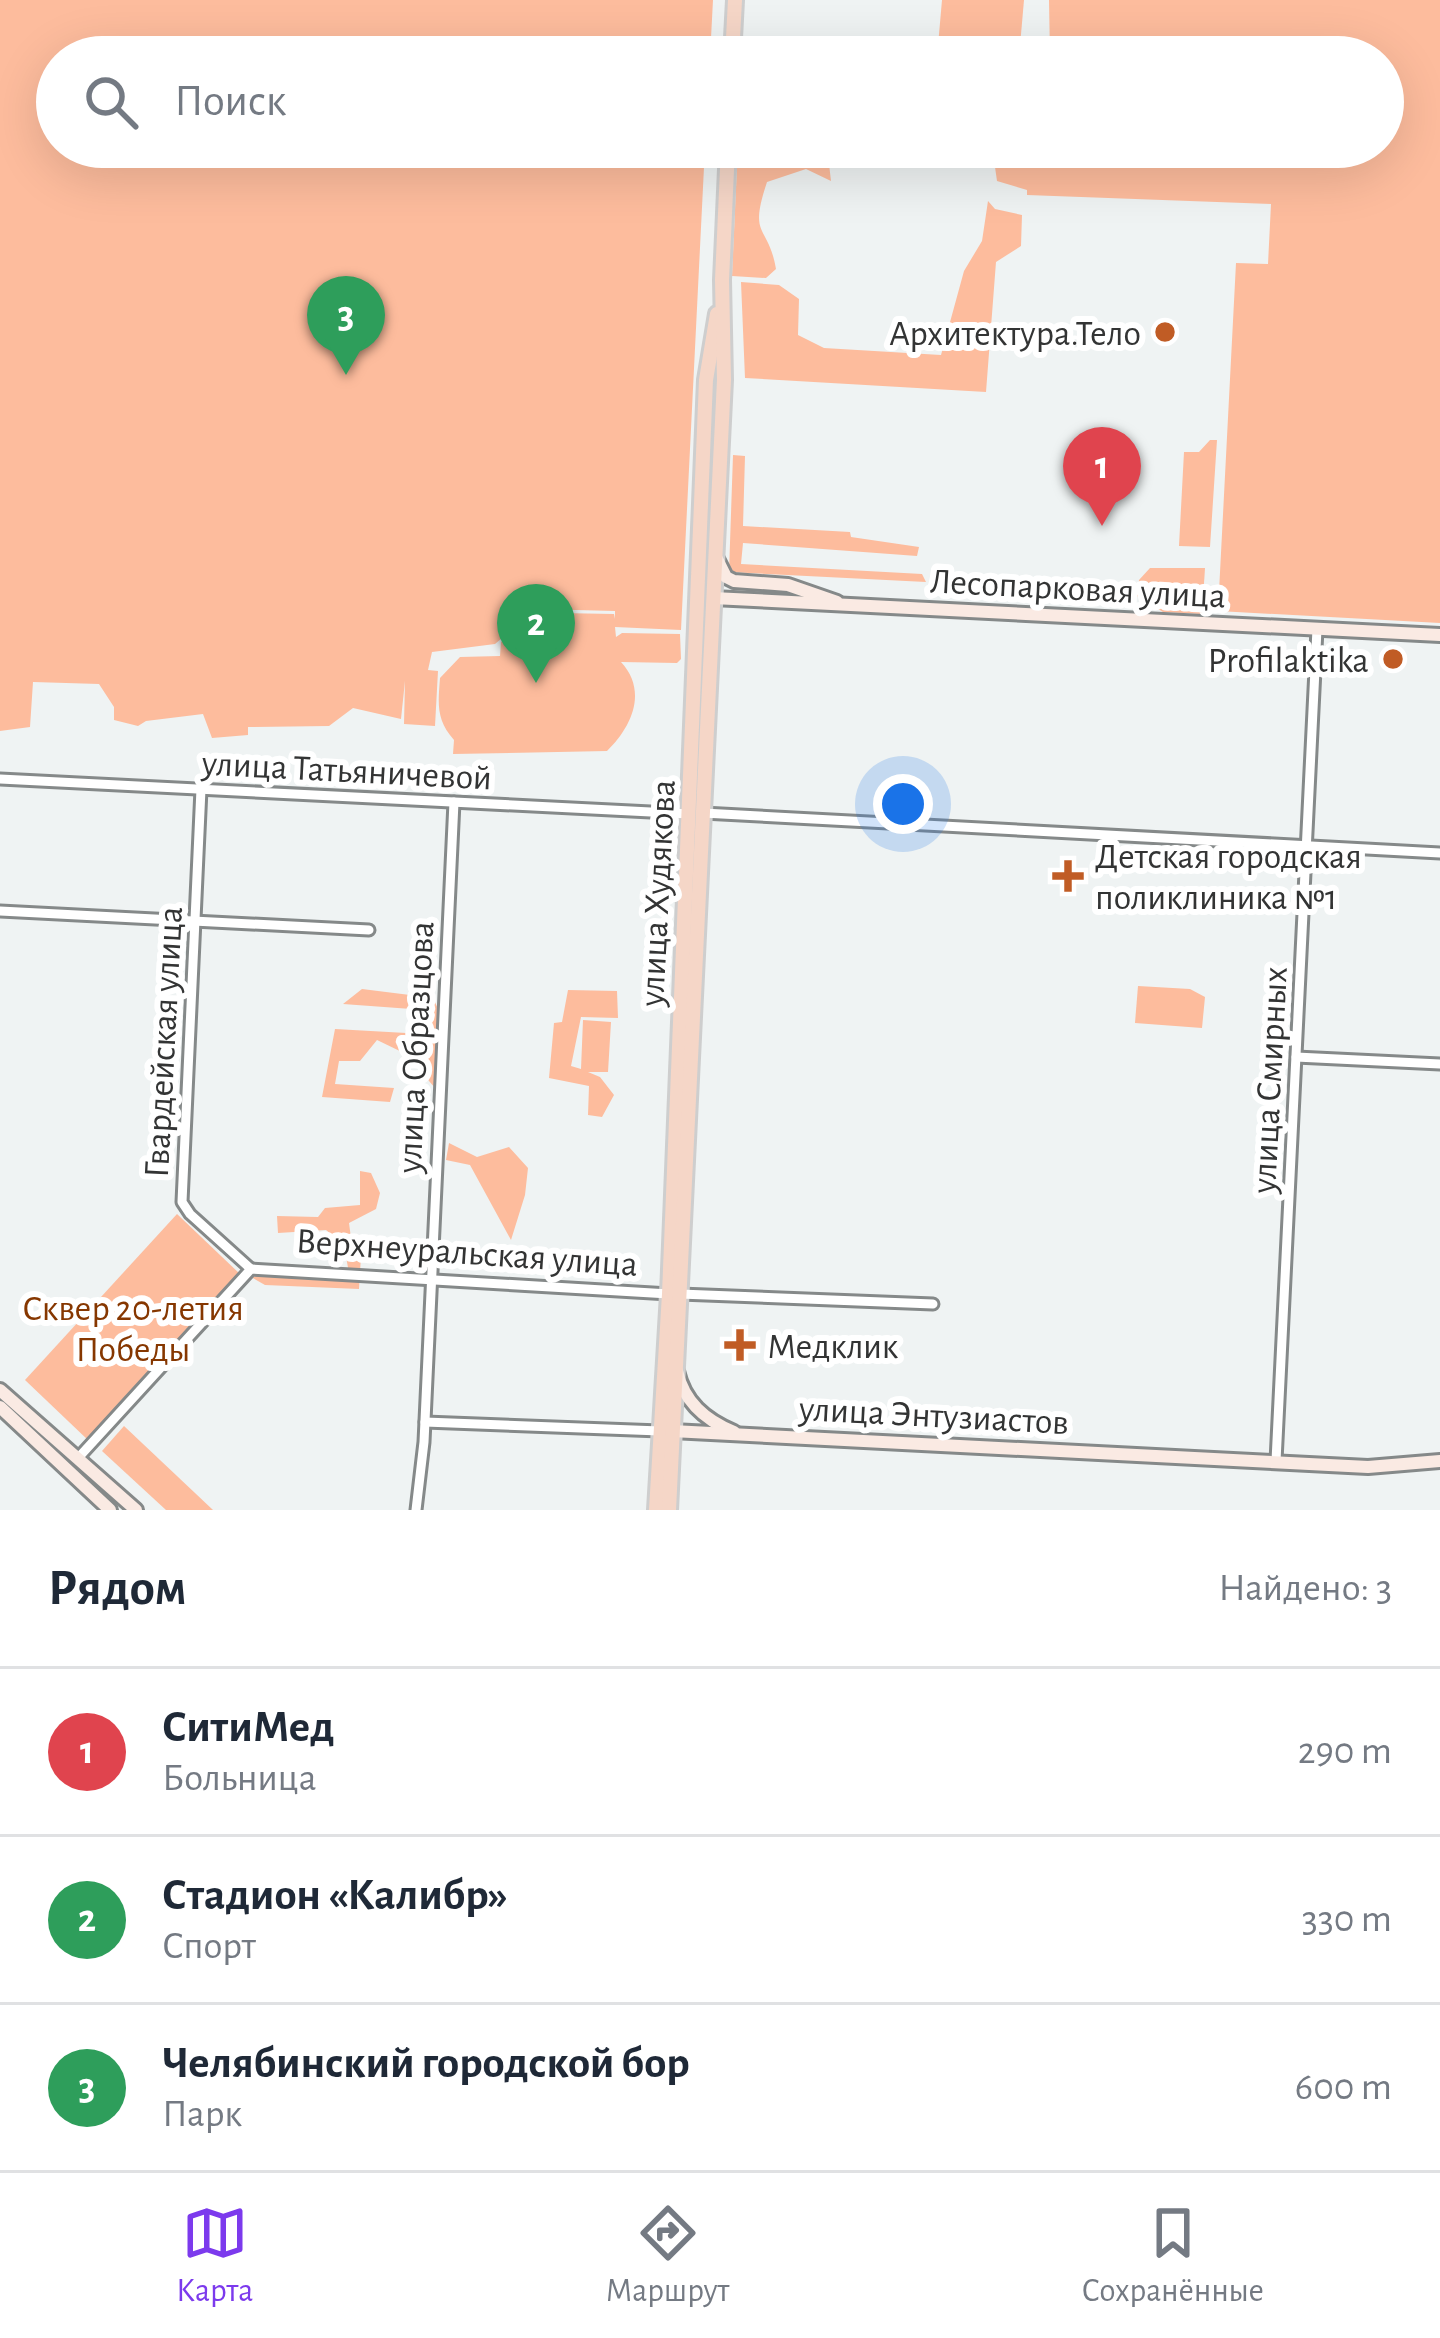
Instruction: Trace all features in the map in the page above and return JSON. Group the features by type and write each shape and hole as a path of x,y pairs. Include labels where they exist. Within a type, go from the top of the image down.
{"main road":[{"path":"733,36 734,0"},
{"name":"улица Худякова","path":"707,598 715,554 724,380 727,168"},
{"name":"улица Худякова","path":"669,1510 666,1431 707,598 706,380 722,280"},
{"path":"715,554 721,571 734,581 798,587 843,605"},
{"name":"Лесопарковая улица","path":"707,598 1440,635"},
{"name":"улица Худякова","path":"656,1510 676,1369 675,1294"},
{"path":"676,1369 686,1396 697,1409 740,1435"},
{"path":"0,1390 136,1510"},
{"path":"0,1406 110,1510"},
{"name":"улица Энтузиастов","path":"666,1431 1368,1467 1440,1461"}],"street":[{"name":"улица Смирных","path":"1276,1461 1317,629"},
{"name":"улица Татьяничевой","path":"0,779 1440,854"},
{"name":"Гвардейская улица","path":"202,789 182,1202 250,1269"},
{"name":"улица Образцова","path":"416,1510 454,802"},
{"path":"0,910 369,930"},
{"path":"1296,1057 1440,1064"},
{"name":"Верхнеуральская улица","path":"79,1457 250,1269 933,1304"},
{"name":"улица Энтузиастов","path":"424,1422 666,1431"}],"green space":[{"path":"0,0 713,0 711,36 36,36 36,168 704,168 681,630 615,627 616,637 622,633 680,634 681,659 677,663 621,662 634,685 634,708 624,731 607,751 453,754 454,740 440,711 439,687 440,678 460,657 500,656 501,642 519,628 551,625 560,613 614,614 615,619 615,611 536,609 495,644 432,652 428,670 438,671 435,726 404,724 405,681 401,719 353,708 329,726 248,727 248,735 212,738 203,714 138,726 114,720 114,707 99,684 33,682 30,727 0,731"},
{"path":"942,0 1024,0 1021,36 939,36"},
{"path":"1049,0 1440,0 1440,623 1218,611 1236,263 1268,264 1271,204 1027,195 1027,190 997,181 995,168 1404,168 1404,36 1050,36"},
{"path":"737,168 829,168 831,181 806,169 767,182 759,222 776,269 766,278 732,276"},
{"path":"988,201 995,209 1022,215 1021,246 996,262 986,392 745,378 741,282 779,285 799,299 798,335 824,348 941,355 964,271 982,241"},
{"path":"1210,440 1217,440 1210,547 1179,546 1184,452 1199,452"},
{"path":"733,455 745,456 743,526 850,532 851,537 919,547 917,556 743,543 741,564 922,574 926,582 729,572"},
{"path":"1150,568 1205,568 1202,614 1163,612 1137,596 1139,580"},
{"path":"423,975 438,1009 435,1088 406,1054 377,1040 360,1061 339,1061 335,1084 394,1088 390,1102 322,1097 335,1029 424,1034 425,1010 343,1004 362,989 410,995"},
{"path":"1138,986 1190,989 1205,997 1202,1028 1135,1023"},
{"path":"568,990 617,991 618,1018 581,1017 571,1066 581,1069 583,1020 611,1022 608,1072 588,1072 600,1077 614,1095 602,1117 588,1115 589,1086 549,1078 554,1023 562,1022"},
{"path":"449,1143 477,1157 509,1147 528,1168 511,1240 470,1165 446,1160"},
{"path":"360,1171 371,1173 380,1193 376,1209 349,1223 353,1253 361,1256 359,1289 265,1285 251,1277 274,1273 350,1279 344,1245 326,1230 278,1233 277,1216 318,1217 325,1208 360,1205"},
{"name":"Сквер 20-летия Победы","path":"177,1214 241,1275 89,1441 25,1380"},
{"path":"124,1426 213,1510 166,1510 102,1451"}],"place":[{"name":"Архитектура.Тело","path":"1165,332"},
{"name":"Челябинский городской бор","path":"346,375"},
{"name":"СитиМед","path":"1102,526"},
{"name":"Profilaktika","path":"1393,659"},
{"name":"Стадион «Калибр»","path":"536,683"},
{"name":"Детская городская поликлиника №1","path":"1068,876"},
{"name":"Медклик","path":"740,1345"}]}
